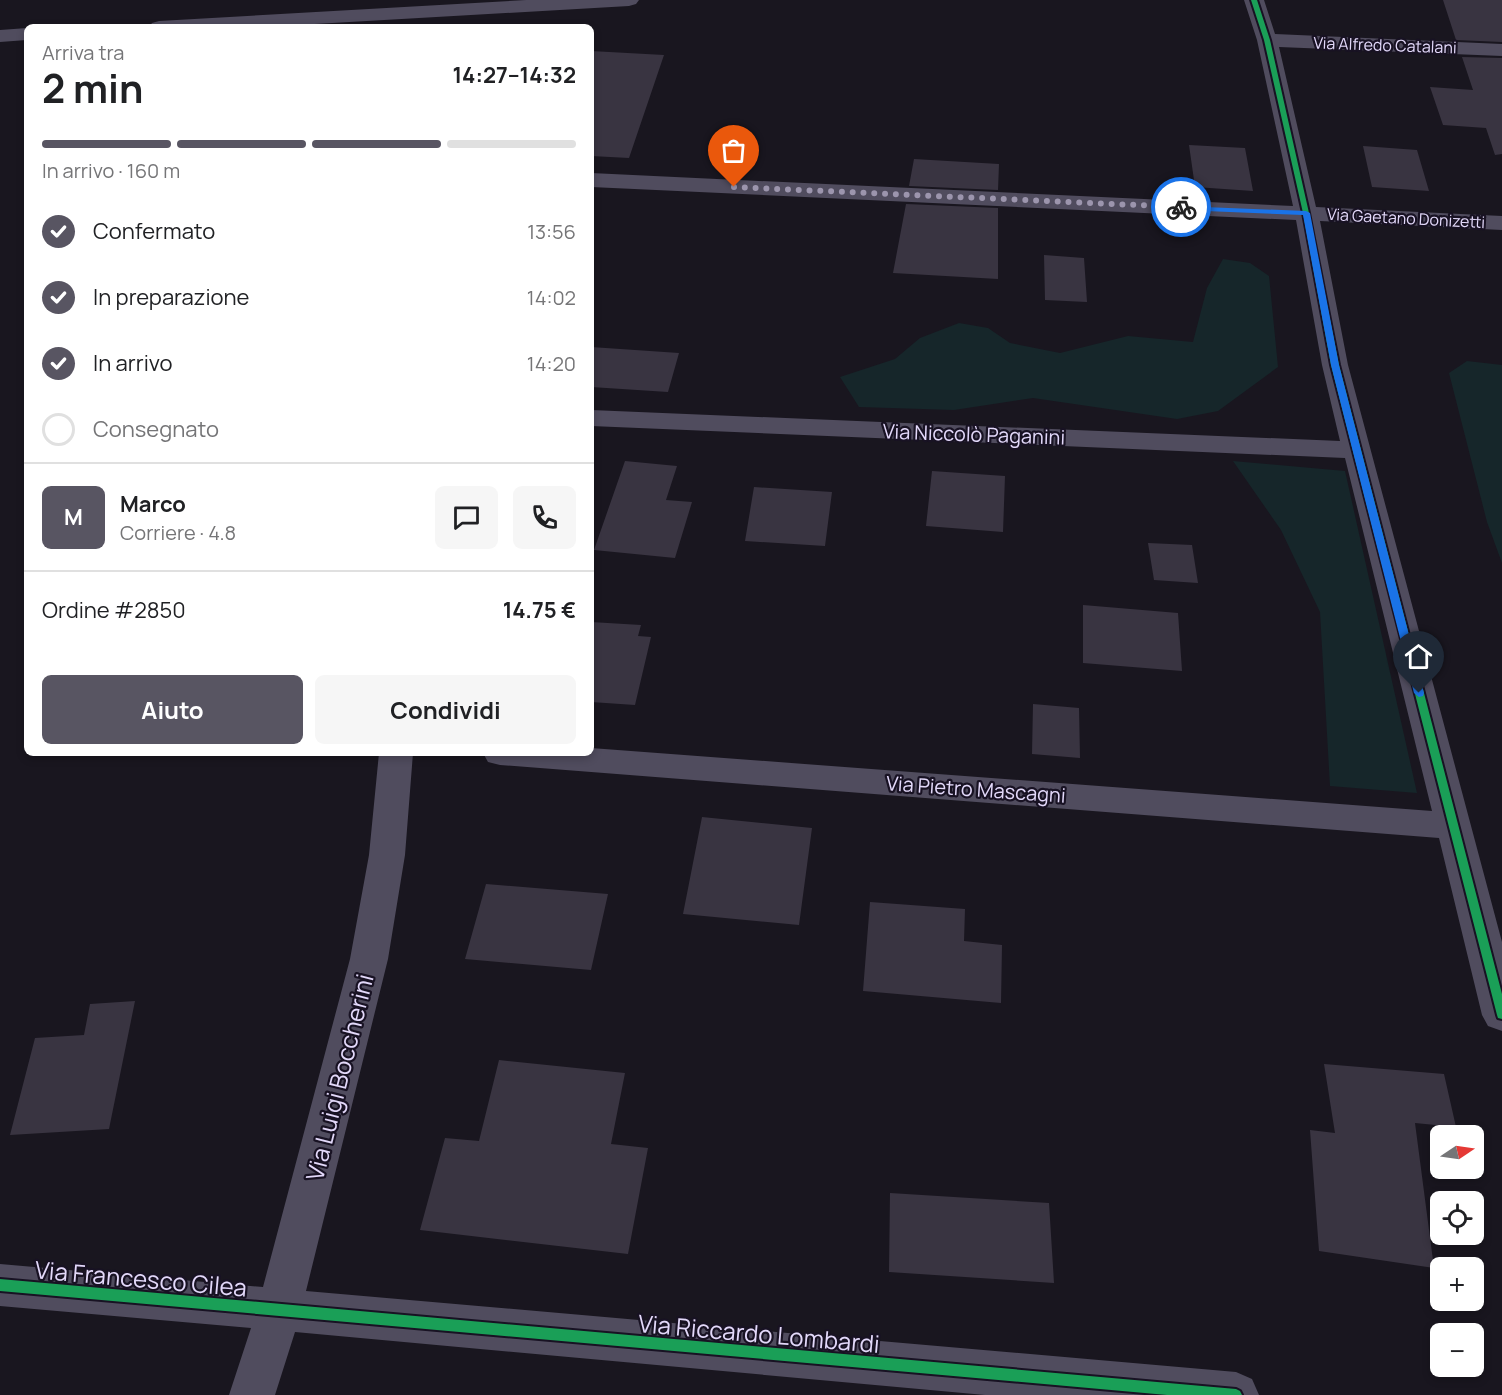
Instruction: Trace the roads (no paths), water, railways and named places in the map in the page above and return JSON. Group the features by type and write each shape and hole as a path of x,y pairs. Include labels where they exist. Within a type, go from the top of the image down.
{"street":[{"path":"273,24 425,20 629,0"},
{"path":"1254,0 1267,40 1306,213 1335,365 1502,1015"},
{"path":"0,36 24,34"},
{"name":"Via Alfredo Catalani","path":"1267,40 1502,50"},
{"name":"Via Gaetano Donizetti","path":"594,180 1502,223"},
{"name":"Via Niccolò Paganini","path":"594,418 1357,450"},
{"name":"Via Luigi Boccherini","path":"252,1395 279,1310 369,958 387,855 396,756"},
{"name":"Via Pietro Mascagni","path":"539,756 1453,826"},
{"name":"Via Francesco Cilea","path":"0,1285 279,1310"},
{"name":"Via Riccardo Lombardi","path":"279,1310 1236,1395"}]}
